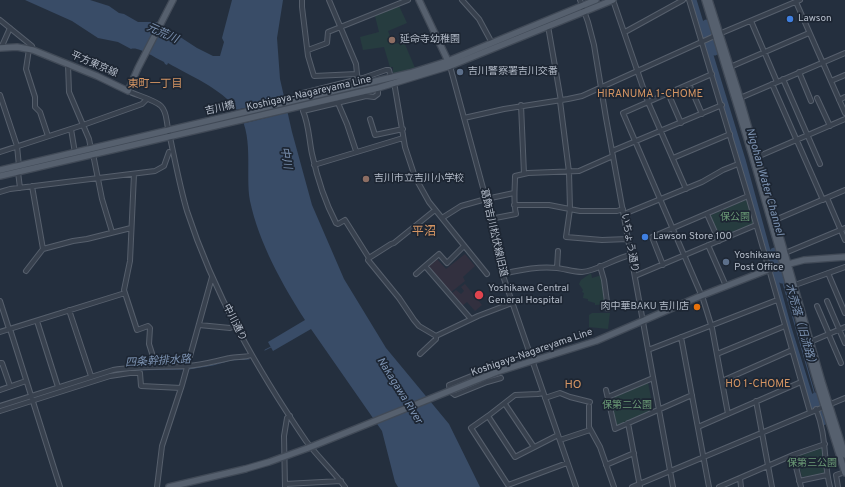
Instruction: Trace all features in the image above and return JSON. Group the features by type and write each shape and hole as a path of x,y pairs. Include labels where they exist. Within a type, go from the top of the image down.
{"main road":[{"path":"128,91 138,68 173,0"},
{"path":"419,0 449,64"},
{"name":"Koshigaya-Nagareyama Line","path":"449,64 492,43 596,0"},
{"name":"Koshigaya-Nagareyama Line","path":"293,104 393,80 449,64 548,26 582,6 613,0"},
{"path":"705,0 784,265 821,407 845,472"},
{"path":"709,0 716,36 730,68 740,98 785,253 784,265 795,285 810,342 821,407 845,455"},
{"name":"平方東京線","path":"1,48 17,47 31,50 68,64 128,91"},
{"name":"Koshigaya-Nagareyama Line","path":"293,104 378,88 393,80"},
{"name":"吉川橋","path":"170,134 293,104"},
{"path":"0,170 19,169 170,134"},
{"path":"0,176 75,153 92,152"},
{"name":"Koshigaya-Nagareyama Line","path":"169,487 245,469 308,448 497,372 596,341 701,296 770,269 804,260 845,257"}],"street":[{"path":"302,0 308,50 314,76 357,74"},
{"path":"329,0 356,64 358,79"},
{"path":"308,50 327,43 328,32 408,0"},
{"path":"613,0 648,102 686,188"},
{"path":"625,32 683,0"},
{"path":"689,0 770,269 777,300 810,412"},
{"path":"464,1 479,19 492,43"},
{"path":"464,118 521,106 560,101 582,96 798,1 822,62 845,113"},
{"name":"いちょう通り","path":"582,6 594,45 673,487"},
{"path":"0,20 32,46 26,69 35,97 35,106 40,112 48,136"},
{"path":"751,21 777,82"},
{"path":"548,26 569,172 570,209 566,238 602,240 628,239"},
{"path":"1,48 10,28"},
{"path":"730,68 810,33"},
{"path":"740,98 845,53"},
{"path":"68,64 69,92 89,140 102,199 112,232"},
{"name":"葛飾吉川松伏線旧道","path":"449,64 486,199 502,274 576,487"},
{"path":"299,94 388,70 393,80 403,129 403,138 415,177 425,197 487,274"},
{"path":"799,72 811,101"},
{"path":"712,74 623,113 701,296 712,326 728,414"},
{"path":"831,81 845,75"},
{"path":"783,79 820,164"},
{"path":"689,84 702,114"},
{"path":"772,84 825,199 843,229 845,240"},
{"path":"378,88 378,94 374,97 366,96 303,111 307,121 314,165 329,208 336,223 338,224 345,220 369,258 368,260 399,298 414,320 419,326 436,336"},
{"name":"中川通り","path":"128,91 158,103 166,113 186,208 212,277 235,326 251,355 314,452 345,487"},
{"path":"668,93 681,123"},
{"path":"0,95 17,146 20,188"},
{"path":"839,100 845,97"},
{"path":"817,98 830,126"},
{"path":"0,152 142,104 146,99"},
{"path":"338,103 348,124 356,151"},
{"path":"521,106 524,174"},
{"path":"490,219 516,214 514,205 515,176 524,174 579,171 635,142 722,106"},
{"path":"370,119 375,135 403,129"},
{"path":"757,157 845,119"},
{"path":"71,129 75,153"},
{"path":"673,158 730,134"},
{"path":"314,165 356,151 403,138"},
{"path":"0,192 32,186 155,171 162,168 166,164 169,152"},
{"path":"514,205 549,205 570,209 623,212 660,200 738,164"},
{"path":"134,174 130,261 124,290 137,330 148,326 150,328 149,344 156,366"},
{"path":"32,186 43,249"},
{"path":"775,220 845,190"},
{"path":"442,218 461,206 486,199 514,194"},
{"path":"663,264 652,237 748,196"},
{"path":"369,258 394,243 435,210"},
{"path":"707,214 719,241"},
{"path":"635,276 756,224"},
{"path":"26,270 43,249 131,228"},
{"path":"785,253 843,229"},
{"path":"708,245 726,286"},
{"path":"416,274 439,254 447,263 464,246"},
{"path":"557,268 558,251"},
{"path":"502,274 533,268 557,268 581,272 631,255"},
{"path":"425,266 471,319"},
{"path":"600,266 604,280 608,309"},
{"path":"795,285 845,267"},
{"path":"828,273 845,312"},
{"path":"157,487 162,446 188,366 212,277"},
{"path":"0,332 125,294"},
{"path":"648,350 777,300"},
{"path":"0,301 60,487"},
{"path":"828,301 845,343"},
{"path":"420,354 436,339 436,336 471,319 512,303"},
{"path":"817,306 841,363"},
{"path":"69,310 90,376"},
{"path":"37,320 58,387"},
{"path":"199,325 230,328 235,326"},
{"path":"717,354 785,326"},
{"path":"810,342 845,328"},
{"path":"681,337 709,487"},
{"path":"722,381 792,350"},
{"path":"0,411 58,387 113,370 130,367 188,366 251,355"},
{"path":"0,363 2,363 2,372 10,386"},
{"path":"493,365 484,371 449,385 449,388 455,395 501,378"},
{"path":"0,406 32,399 110,376 130,373 140,373 141,386 181,388"},
{"path":"608,397 653,378"},
{"path":"0,390 26,381"},
{"path":"698,427 801,382"},
{"path":"606,390 615,429 692,395"},
{"path":"543,393 515,395 505,404 471,428 508,486 567,463"},
{"path":"545,398 560,393 590,404 590,430 597,441 614,487"},
{"path":"632,487 640,485 845,398"},
{"path":"756,401 772,487"},
{"path":"505,404 534,447"},
{"path":"821,407 827,475 830,487"},
{"path":"290,416 287,418 284,436 285,485 341,481"},
{"path":"488,416 515,458 558,435"},
{"path":"628,423 640,485"},
{"path":"560,440 590,430"},
{"path":"719,487 793,455 825,444"},
{"path":"606,465 634,453"},
{"path":"793,455 801,487"},
{"path":"838,487 836,475 845,472"},
{"path":"799,481 827,475"},
{"path":"740,478 741,487"}],"shaded area":[{"path":"465,254 475,266 463,277 465,281 450,293 428,267 437,259 446,269"},
{"path":"465,284 482,305 475,311 467,302 462,306 452,293 456,290 461,294 464,291 461,287"}],"green space":[{"path":"399,6 407,23 388,31 393,44 404,42 415,68 393,73 393,67 390,67 384,47 363,50 360,37 379,32 375,16"},
{"name":"保公園","path":"746,200 748,201 754,222 719,237 710,216"},
{"path":"591,273 592,278 602,275 606,304 595,305 595,303 583,298 584,293 582,292 583,290 579,284 581,280"},
{"path":"592,313 610,313 608,329 589,327 589,315"},
{"name":"保第二公園","path":"646,382 648,383 653,408 617,426 615,425 610,399"},
{"name":"保第三公園","path":"823,448 824,473 802,477 797,456"}],"water":[{"path":"25,0 90,0 109,6 119,13 124,14 138,22 157,22 197,48 213,56 220,56 224,42 222,38 232,0 283,0 277,38 280,79 292,132 312,205 344,279 386,348 449,424 480,487 398,487 395,482 382,431 311,329 273,351 268,342 305,320 272,263 259,232 250,201 246,130 242,119 230,102 205,83 168,63 167,65 165,64 148,53 138,49 131,49 118,42 98,38 72,21"},
{"path":"780,270 818,404 779,271"}],"pier":[{"path":"287,99 290,112 241,124 235,110"}],"waterway":[{"name":"木売落（旧流路）","path":"693,0 742,160 788,328 812,405"},
{"name":"Nigohan Water Channel","path":"706,23 715,52"},
{"name":"Nigohan Water Channel","path":"774,251 782,280"},
{"name":"四条幹排水路","path":"265,350 271,347"},
{"name":"四条幹排水路","path":"189,369 231,360 249,359"},
{"name":"四条幹排水路","path":"111,374 130,370 186,369"},
{"name":"四条幹排水路","path":"84,382 108,375"},
{"name":"Nigohan Water Channel","path":"815,396 823,422"},
{"name":"四条幹排水路","path":"0,409 11,405"}],"place":[{"name":"Lawson","path":"790,19"},
{"name":"延命寺幼稚園","path":"392,40"},
{"name":"吉川警察署吉川交番","path":"460,72"},
{"name":"吉川市立吉川小学校","path":"366,179"},
{"name":"Lawson Store 100","path":"645,237"},
{"name":"Yoshikawa Post Office","path":"726,262"},
{"name":"Yoshikawa Central General Hospital","path":"479,295"},
{"name":"肉中華BAKU 吉川店","path":"697,307"}],"district":[{"name":"東町一丁目","path":"155,85"},
{"name":"HIRANUMA 1-CHOME","path":"650,95"},
{"name":"平沼","path":"424,233"},
{"name":"HO 1-CHOME","path":"758,385"},
{"name":"HO","path":"573,386"}],"water label":[{"name":"元荒川","path":"162,34"},
{"name":"中川","path":"285,158"},
{"name":"Nakagawa River","path":"399,391"}]}
